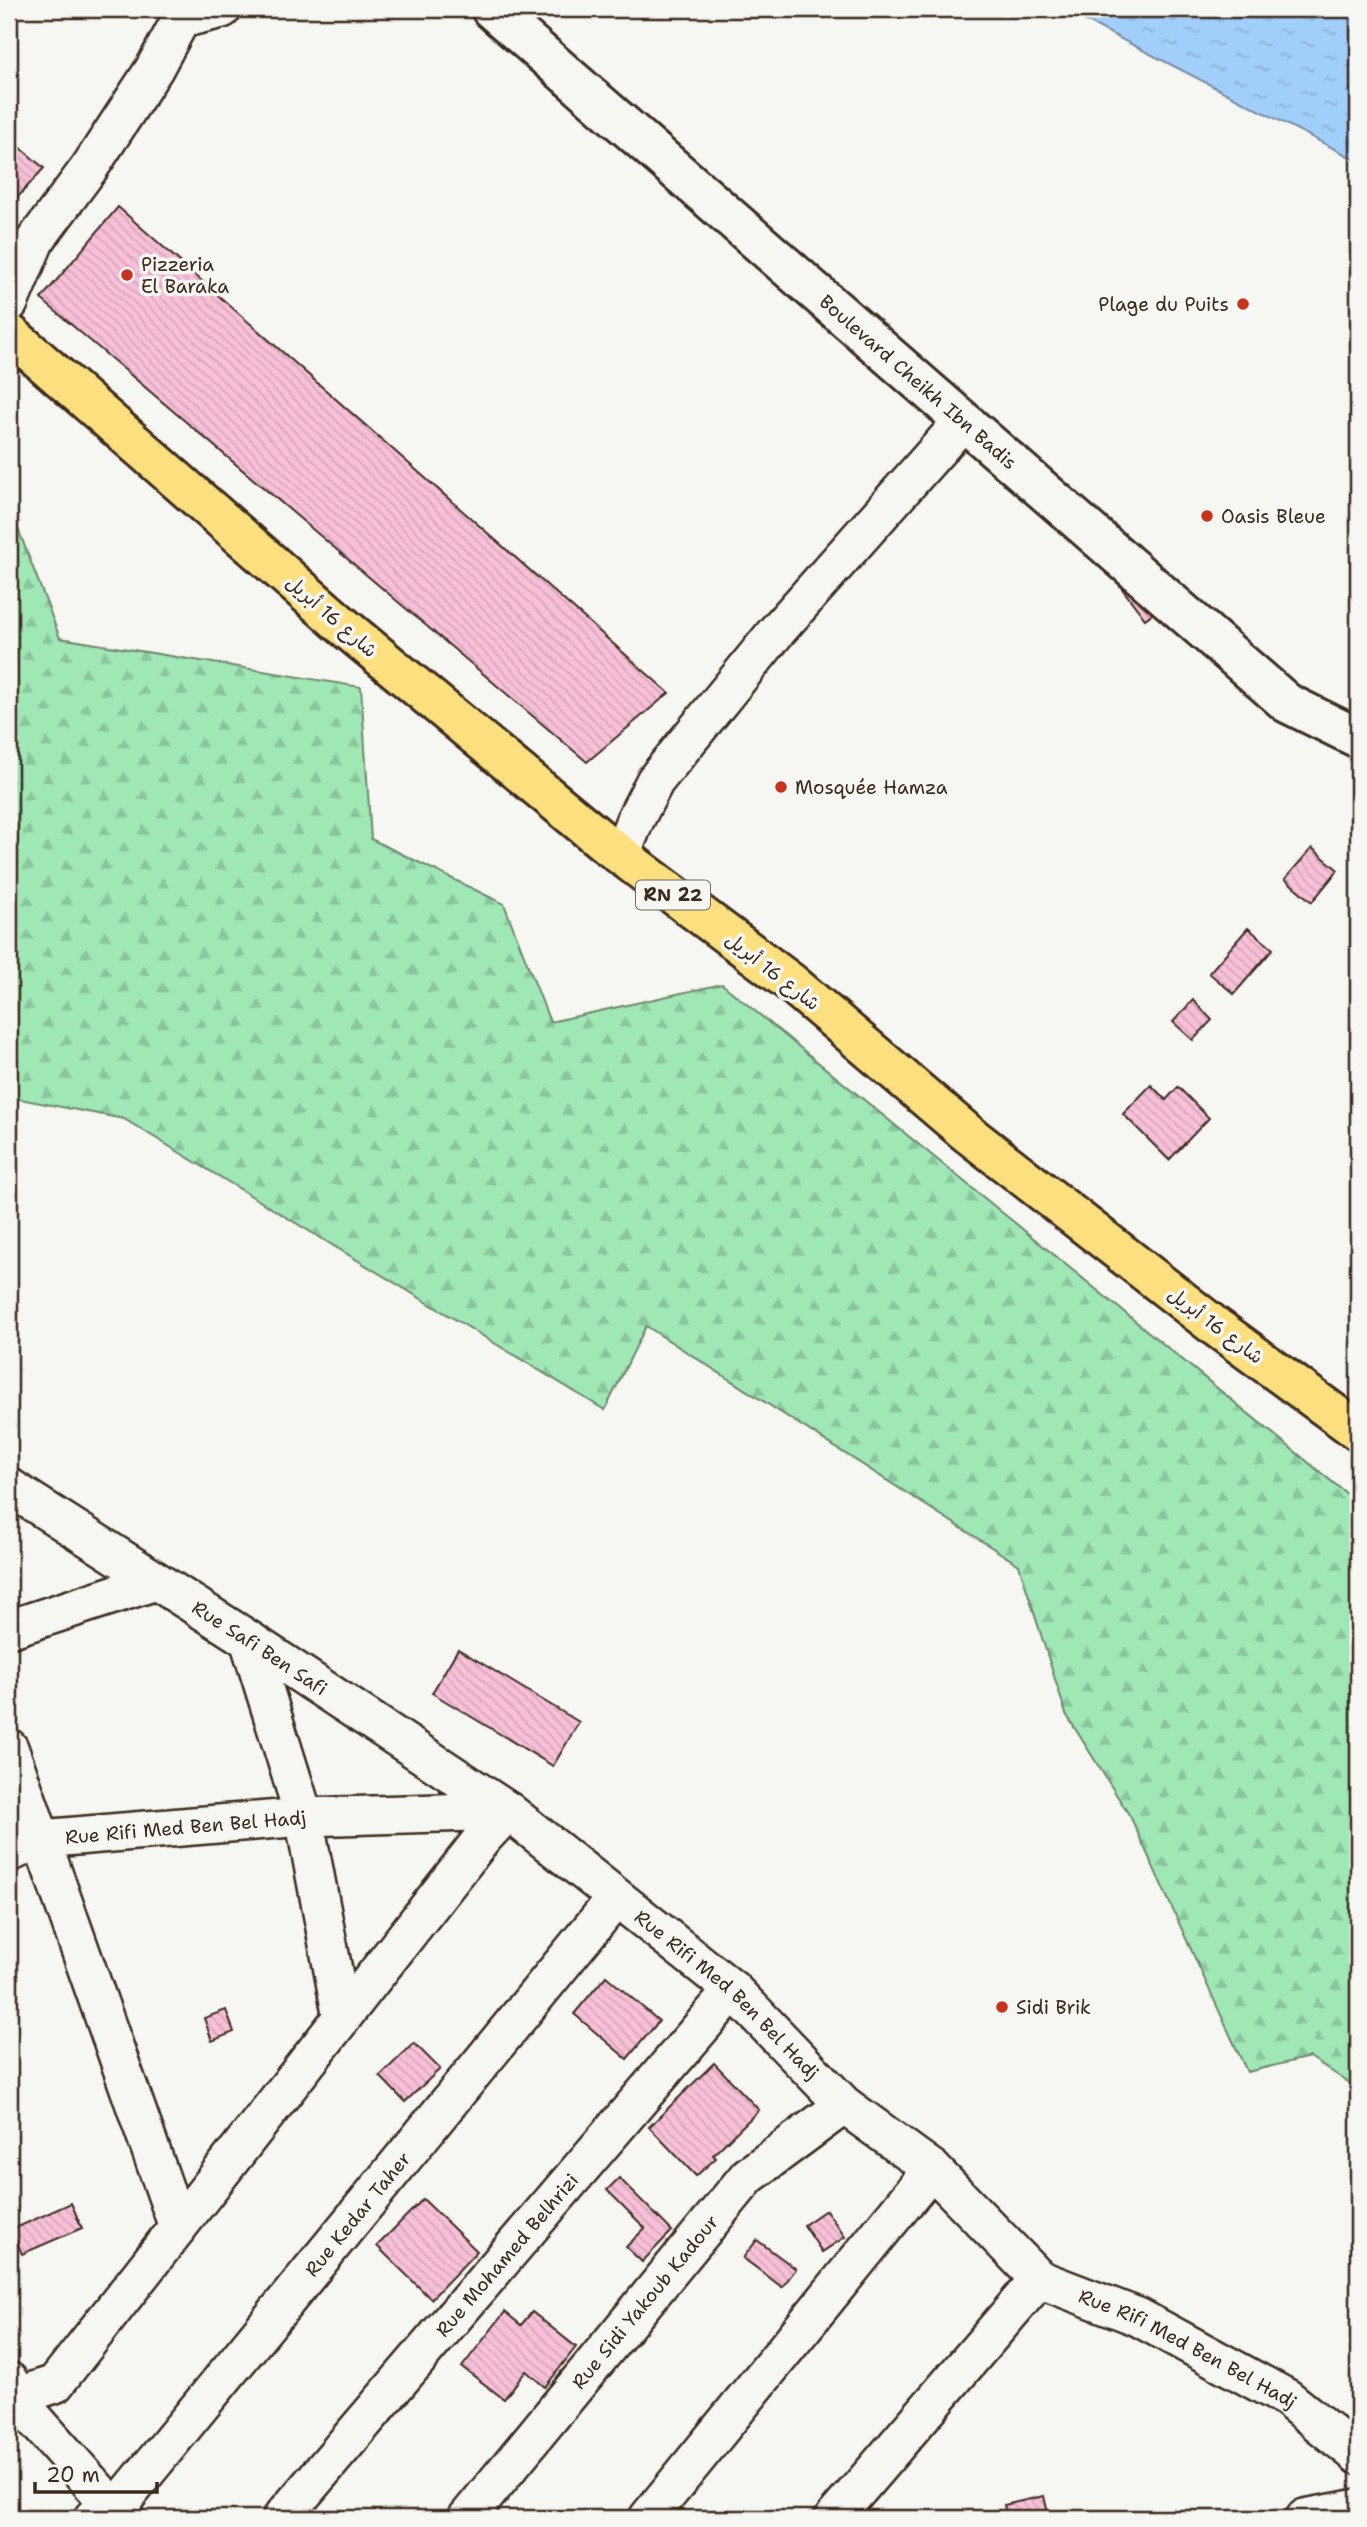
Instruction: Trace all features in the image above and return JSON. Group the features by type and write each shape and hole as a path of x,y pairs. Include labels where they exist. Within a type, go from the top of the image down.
{"main road":[{"name":"شارع 16 أبريل","path":"9,333 342,625 621,855 790,982 999,1158 1216,1326 1358,1431"}],"street":[{"path":"9,303 35,241 90,167 154,69 183,14 222,9"},
{"name":"Boulevard Cheikh Ibn Badis","path":"491,9 1287,703 1358,738"},
{"path":"621,855 655,781 776,632 964,421"},
{"name":"Rue Safi Ben Safi","path":"9,1487 249,1640 508,1811"},
{"path":"9,1629 156,1581"},
{"path":"249,1640 304,1817 342,2018"},
{"path":"9,1748 25,1846 178,2227"},
{"path":"111,2516 11,2392 55,2384 482,1839 508,1811"},
{"name":"Rue Rifi Med Ben Bel Hadj","path":"25,1846 304,1817 508,1811 733,1990 844,2105 932,2169 1039,2279 1138,2317 1287,2398 1358,2455"},
{"name":"Rue Kedar Taher","path":"111,2516 617,1898"},
{"name":"Rue Mohamed Belhrizi","path":"282,2518 733,1990"},
{"name":"Rue Sidi Yakoub Kadour","path":"467,2518 748,2176 844,2105"},
{"path":"648,2518 932,2169"},
{"path":"834,2518 1039,2279"},
{"path":"1305,2518 1358,2508"}],"green space":[{"path":"9,525 17,526 60,638 361,687 371,839 504,904 550,1022 722,984 1358,1503 1358,2089 1310,2057 1247,2072 1131,1818 1066,1714 1019,1565 646,1326 605,1410 124,1119 9,1097"}],"water":[{"path":"1063,9 1358,9 1358,161"}],"building":[{"path":"9,138 44,168 9,207"},
{"path":"118,207 669,693 587,762 41,299"},
{"path":"1108,570 1165,604 1145,619"},
{"path":"1312,848 1338,870 1312,902 1285,879"},
{"path":"1248,928 1273,949 1234,994 1209,973"},
{"path":"1193,1000 1212,1020 1193,1040 1173,1022"},
{"path":"1151,1085 1166,1100 1178,1087 1209,1118 1169,1160 1123,1114"},
{"path":"458,1649 579,1722 553,1766 432,1693"},
{"path":"606,1976 659,2021 627,2059 574,2014"},
{"path":"226,2010 234,2032 212,2041 204,2018"},
{"path":"414,2043 440,2069 405,2102 380,2076"},
{"path":"714,2063 759,2110 713,2155 716,2158 696,2176 649,2127"},
{"path":"619,2178 672,2231 642,2262 626,2247 645,2228 607,2190"},
{"path":"423,2199 477,2251 431,2299 377,2246"},
{"path":"71,2203 82,2228 22,2254 11,2230"},
{"path":"826,2210 845,2237 822,2252 804,2225"},
{"path":"757,2240 796,2269 782,2287 743,2258"},
{"path":"505,2312 521,2325 532,2312 576,2347 545,2387 526,2371 504,2399 462,2367"},
{"path":"1044,2496 1048,2513 1025,2518 1007,2518 1004,2505"}],"place":[{"name":"Pizzeria El Baraka","path":"127,275"},
{"name":"Plage du Puits","path":"1243,304"},
{"name":"Oasis Bleue","path":"1207,516"},
{"name":"Mosquée Hamza","path":"781,787"},
{"name":"Sidi Brik","path":"1002,2007"}]}
